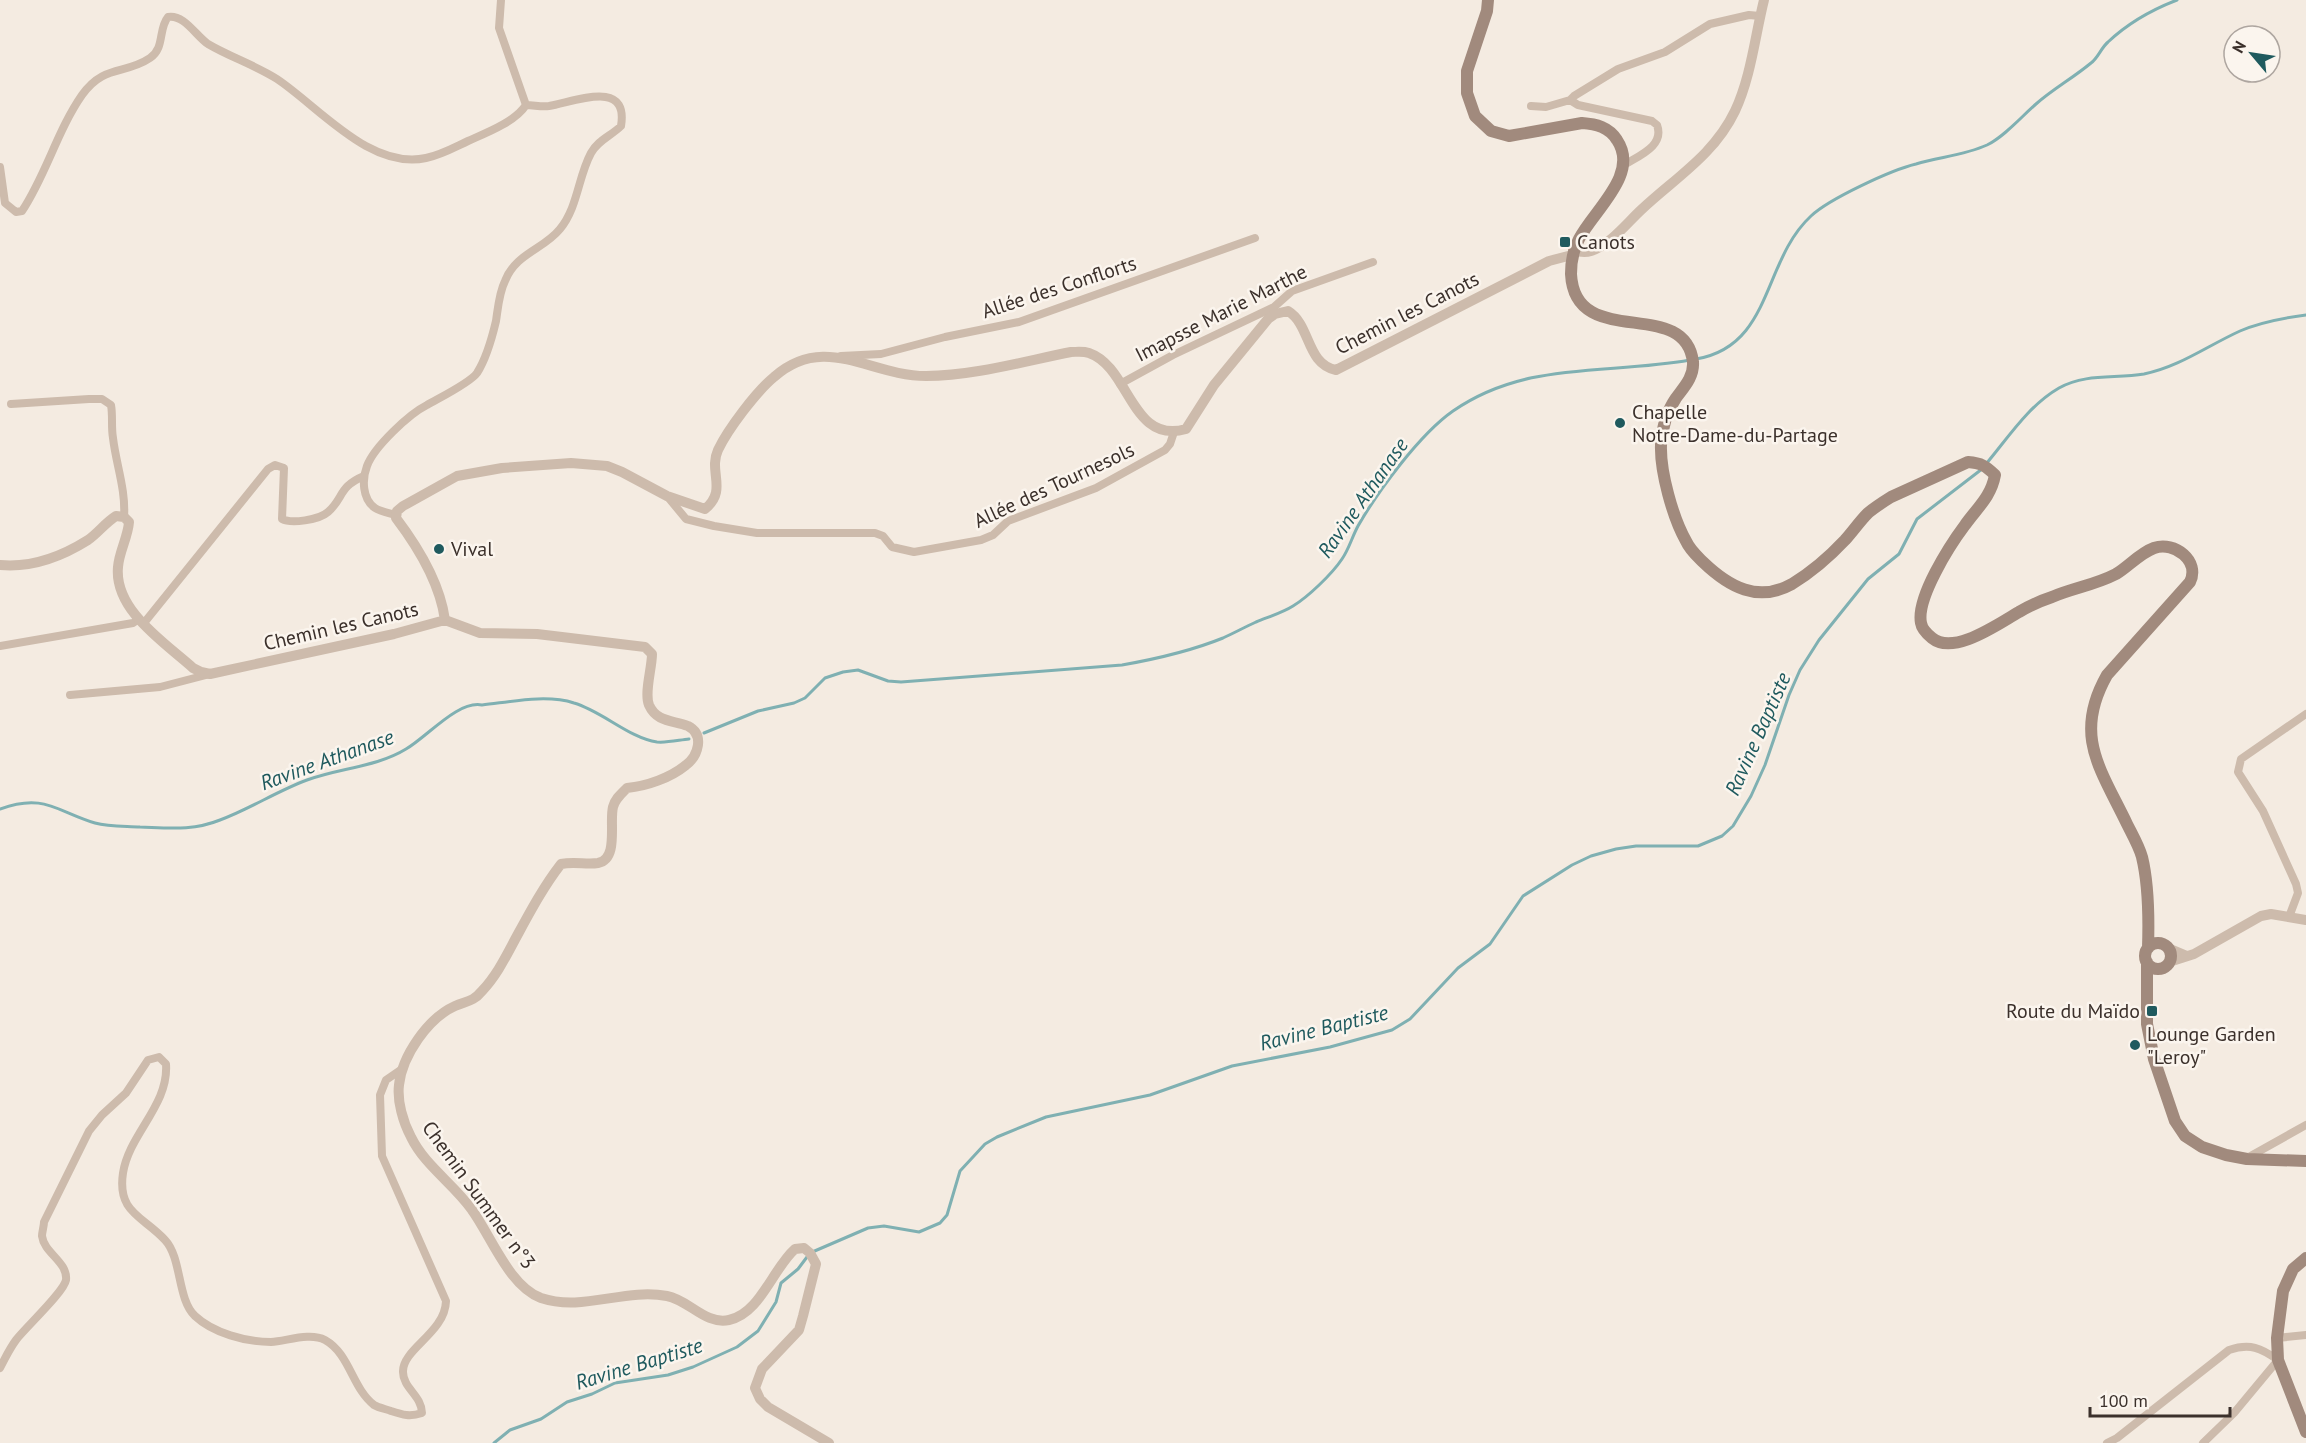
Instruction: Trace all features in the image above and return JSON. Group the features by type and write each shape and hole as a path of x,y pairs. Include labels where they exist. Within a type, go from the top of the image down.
{"main road":[{"path":"1488,0 1487,11 1467,71 1467,93 1475,116 1491,131 1509,136 1582,123 1608,130 1619,143 1624,165 1617,183 1588,224 1573,253 1572,286 1579,303 1585,309 1604,317 1664,327 1680,338 1691,351 1693,366 1690,378 1671,409 1661,447 1670,505 1686,543 1716,574 1740,589 1759,593 1772,592 1792,584 1843,543 1869,512 1891,497 1968,462 1981,463 1995,475 1993,485 1982,505 1973,513 1957,536 1926,593 1920,612 1922,626 1936,641 1946,644 1978,635 2036,603 2105,579 2153,548 2167,547 2184,553 2194,575 2107,675 2095,700 2090,733 2093,754 2142,856 2149,926 2148,948 2145,957 2152,965 2166,966 2171,955 2149,926"},
{"path":"2148,948 2156,943 2164,945"},
{"path":"2152,965 2147,985 2148,1024 2154,1059 2175,1121 2185,1136 2202,1147 2226,1155 2247,1159 2306,1161"},
{"path":"2306,1258 2293,1269 2283,1291 2277,1338 2278,1360 2297,1414 2306,1432"}],"street":[{"path":"501,0 499,28 526,105"},
{"path":"1573,253 1591,251 1615,236 1642,209 1689,171 1714,145 1727,126 1740,99 1764,0"},
{"path":"1532,106 1546,106 1570,100 1581,90 1610,74 1665,52 1710,24 1749,15 1760,16"},
{"path":"0,167 4,203 16,212 22,211 63,128 83,94 94,81 105,74 150,58 160,45 164,22 168,17 173,16 179,18 208,44 276,78 351,136 394,157 425,159 443,153 503,123 521,112 526,105"},
{"path":"526,105 550,105 598,95 618,103 621,110 621,126 602,140 591,153 575,201 562,227 540,248 531,250 510,271 504,282 490,341 477,374 424,406 381,443 371,455 364,476 364,489 369,502 376,508 396,515 403,506 457,476 534,465 571,463 607,466 667,496 705,509 714,502 717,489 715,460 718,450 750,404 773,377 796,361 815,357 834,357 904,374 928,376 968,372 1071,352 1082,352 1091,354 1107,365 1143,417 1163,432 1174,432"},
{"path":"1570,100 1578,105 1652,121 1657,125 1658,138 1654,145 1624,165"},
{"name":"Allée des Conflorts","path":"834,357 881,354 945,337 1019,322 1255,238"},
{"name":"Chemin les Canots","path":"1174,432 1186,429 1214,385 1268,319 1275,314 1288,311 1296,316 1318,361 1327,368 1336,370 1549,261 1573,253"},
{"name":"Imapsse Marie Marthe","path":"1120,384 1173,355 1274,307 1292,291 1372,262"},
{"path":"11,404 102,399 111,405 113,437 125,506 124,516 129,522 118,566 117,582 125,602 141,621 193,668 210,674"},
{"name":"Allée des Tournesols","path":"667,496 686,519 714,526 757,532 875,534 883,536 892,547 914,552 981,540 993,535 1008,521 1096,488 1165,450 1174,432"},
{"path":"0,646 141,621 268,469 275,465 284,468 282,519 292,523 327,513 352,481 364,476"},
{"name":"Chemin les Canots","path":"210,674 383,637 445,620 443,608 423,560 412,538 396,515"},
{"path":"0,565 14,567 43,562 87,540 116,516 124,516"},
{"name":"Chemin Summer n°3","path":"445,620 480,633 537,634 645,647 652,654 649,706 666,721 689,727 695,734 699,745 696,755 686,765 641,787 627,788 616,799 613,809 610,851 606,858 600,863 573,861 561,864 526,918 499,971 481,993 467,1004 455,1006 434,1021 408,1053 402,1069 398,1102 411,1137 444,1180 472,1209 510,1270 525,1288 538,1297 555,1302 576,1304 628,1295 670,1296 713,1320 728,1321 742,1315 751,1307 763,1294 789,1255 795,1249 804,1248 816,1264 815,1277 799,1330 762,1369 755,1388 760,1399 768,1407 829,1443"},
{"path":"70,695 159,687 210,674"},
{"path":"2289,917 2298,893 2296,884 2263,811 2238,772 2238,765 2241,759 2306,714"},
{"path":"2169,962 2187,956 2261,916 2271,914 2306,920"},
{"path":"2164,945 2187,956"},
{"path":"0,1368 14,1343 35,1317 59,1294 66,1280 64,1269 46,1247 42,1236 44,1222 89,1131 102,1115 126,1093 148,1060 159,1057 166,1064 167,1076 159,1101 126,1158 122,1190 125,1203 132,1214 151,1226 168,1243 193,1315 205,1324 235,1337 270,1342 307,1337 325,1340 342,1356 358,1387 375,1406 404,1415 413,1416 422,1413 422,1405 407,1384 402,1372 405,1362 441,1323 446,1311 446,1301 382,1156 380,1095 386,1080 402,1069"},
{"path":"2247,1159 2306,1125"},
{"path":"2277,1338 2306,1335"},
{"path":"2107,1443 2117,1438 2229,1350 2242,1345 2257,1347 2278,1360 2234,1413 2203,1443"}],"waterway":[{"name":"Ravine Athanase","path":"1696,359 1721,351 1740,338 1764,300 1795,235 1820,209 1892,172 1970,151 1994,141 2043,99 2093,61 2106,44 2124,29 2149,13 2177,0"},
{"name":"Ravine Baptiste","path":"1986,464 2028,413 2048,395 2069,383 2090,378 2157,371 2248,328 2306,315"},
{"name":"Ravine Athanase","path":"704,733 758,711 794,703 805,698 825,678 843,672 858,670 888,681 901,682 1122,665 1211,643 1280,613 1306,597 1319,585 1342,559 1366,512 1388,480 1427,434 1453,411 1481,395 1539,376 1690,360"},
{"name":"Ravine Baptiste","path":"494,1443 510,1430 541,1419 567,1402 615,1383 668,1375 693,1367 737,1347 758,1331 776,1302 781,1283 798,1269 810,1253 868,1228 884,1226 919,1232 940,1223 947,1215 960,1171 985,1144 997,1137 1046,1117 1150,1095 1232,1066 1330,1047 1392,1030 1410,1019 1458,968 1490,944 1523,896 1572,865 1591,856 1616,849 1636,846 1698,846 1722,836 1733,826 1751,796 1765,765 1789,695 1800,670 1819,640 1868,579 1899,554 1917,519 1982,469"},
{"name":"Ravine Athanase","path":"0,809 39,803 106,825 171,828 210,824 307,780 370,764 395,755 453,714 473,705 540,699 563,700 595,712 647,740 669,742 689,739"}],"place":[{"name":"Canots","path":"1565,242"},
{"name":"Chapelle Notre-Dame-du-Partage","path":"1620,423"},
{"name":"Vival","path":"439,549"},
{"name":"Route du Maïdo","path":"2152,1011"},
{"name":"Lounge Garden \"Leroy\"","path":"2135,1045"}]}
